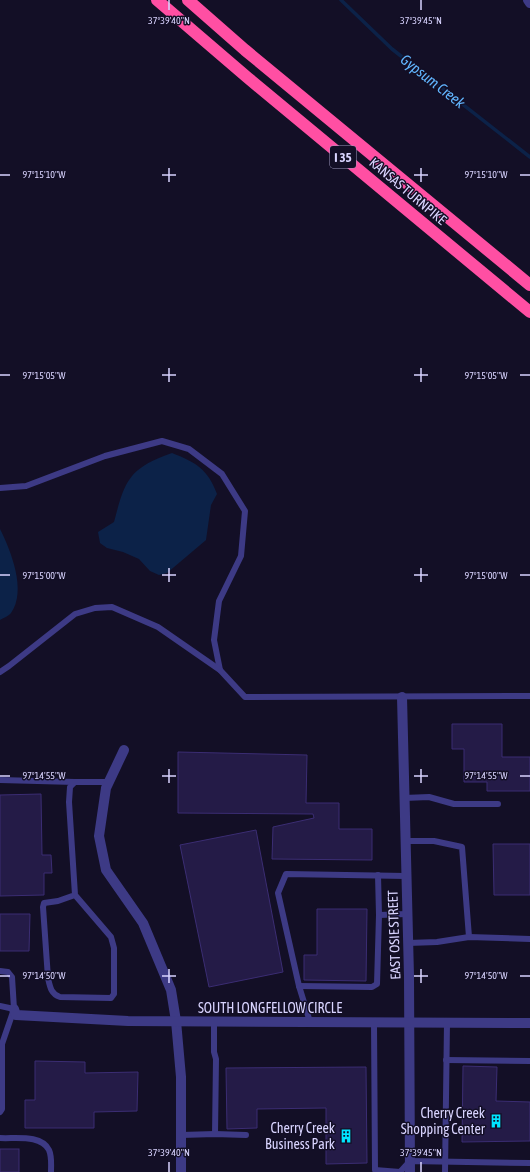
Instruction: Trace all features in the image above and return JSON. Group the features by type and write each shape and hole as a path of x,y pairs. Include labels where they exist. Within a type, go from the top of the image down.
{"highway":[{"name":"KANSAS TURNPIKE","path":"157,0 248,78 530,312"},
{"name":"KANSAS TURNPIKE","path":"188,0 257,60 530,285"}],"street":[{"name":"EAST OSIE STREET","path":"402,697 408,942 410,1172"},
{"path":"124,750 106,788 99,836 106,870 144,923 171,990 176,1021 181,1077 181,1172"},
{"name":"SOUTH LONGFELLOW CIRCLE","path":"14,1009 16,1015 128,1021 530,1023"}],"lane":[{"path":"0,488 26,486 105,456 162,441 189,449 222,474 245,511 242,556 219,601 214,640 220,670"},
{"path":"0,672 74,614 95,608 112,607 158,626 220,670 245,697 530,696"},
{"path":"0,780 109,782"},
{"path":"74,895 58,901 44,903 43,907 48,978 51,990 55,995 60,997 111,998 114,994 114,948 111,937 74,895 69,802 70,787 76,782"},
{"path":"404,798 429,797 454,804 498,804"},
{"path":"405,841 434,841 462,847 469,937"},
{"path":"310,1022 299,986 278,893 286,874 406,876"},
{"path":"299,986 372,987 377,984 379,915 375,875"},
{"path":"379,915 407,914"},
{"path":"408,942 437,942 469,937 530,939"},
{"path":"0,971 8,972 12,977 14,1009 2,1044 2,1109 0,1112"},
{"path":"0,1006 14,1009"},
{"path":"214,1021 214,1052 216,1059 215,1134"},
{"path":"374,1023 375,1170 400,1172 410,1161 530,1163"},
{"path":"445,1172 447,1023"},
{"path":"446,1060 530,1061"},
{"path":"181,1134 246,1135"},
{"path":"0,1138 38,1140 44,1144 49,1151 51,1158 51,1172"}],"water":[{"path":"172,453 194,463 205,472 217,494 211,505 206,540 167,573 159,575 150,571 139,559 123,552 107,548 100,543 98,532 114,522 122,496 131,477 146,464"},
{"path":"0,529 13,559 16,571 18,594 16,604 11,613 0,620"}],"building":[{"path":"452,724 502,724 502,757 530,757 530,791 487,791 487,782 464,782 464,749 452,749"},
{"path":"178,752 307,755 306,803 339,803 339,829 372,829 372,860 272,859 273,827 314,818 313,814 178,813"},
{"path":"41,794 42,855 51,855 52,873 44,873 44,895 0,896 0,795"},
{"path":"256,830 283,972 209,987 180,845"},
{"path":"493,844 530,844 530,895 494,895"},
{"path":"317,909 367,909 366,981 304,980 304,955 317,955"},
{"path":"0,914 30,914 29,951 0,951"},
{"path":"35,1061 85,1062 85,1073 138,1072 137,1111 94,1112 94,1128 25,1128 25,1100 35,1100"},
{"name":"Cherry Creek Shopping Center","path":"463,1066 497,1067 496,1101 530,1102 530,1141 462,1142"},
{"path":"366,1067 367,1163 326,1164 326,1108 257,1109 257,1128 227,1129 226,1068"},
{"path":"0,1149 19,1149 19,1172 0,1172"}],"waterway":[{"name":"Gypsum Creek","path":"341,0 392,49 530,157"}],"place":[{"name":"Cherry Creek Shopping Center","path":"496,1121"},
{"name":"Cherry Creek Business Park","path":"346,1136"}]}
